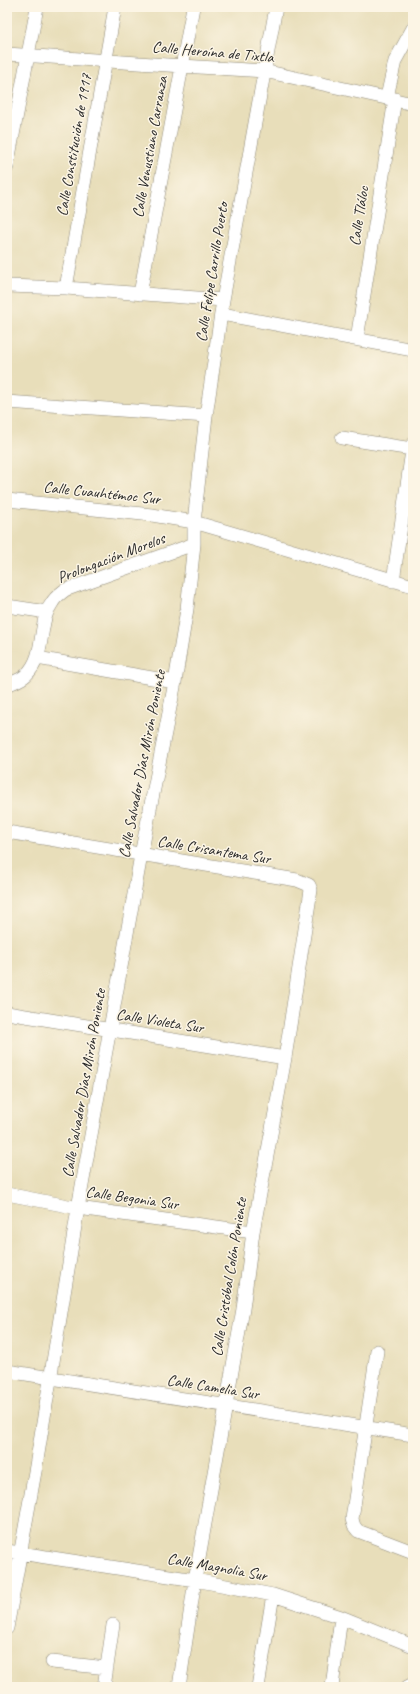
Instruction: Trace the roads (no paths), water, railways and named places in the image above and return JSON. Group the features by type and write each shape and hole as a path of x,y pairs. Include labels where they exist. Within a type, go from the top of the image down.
{"street":[{"path":"7,167 37,7"},
{"name":"Calle Constitución de 1917","path":"66,288 115,7"},
{"name":"Calle Venustiano Carranza","path":"140,294 193,7"},
{"name":"Calle Felipe Carrillo Puerto","path":"194,544 194,522 206,416 223,300 276,7"},
{"name":"Calle Tláloc","path":"357,339 395,61 413,28"},
{"name":"Calle Heroína de Tixtla","path":"7,54 264,70 413,104"},
{"path":"7,286 66,288 223,300"},
{"path":"222,314 413,350"},
{"path":"7,402 206,416"},
{"path":"342,438 413,446 393,581"},
{"name":"Calle Cuauhtémoc Sur","path":"7,500 152,515 194,522 413,586"},
{"name":"Prolongación Morelos","path":"47,612 56,597 65,590 194,544"},
{"name":"Calle Salvador Días Mirón Poniente","path":"7,1628 78,1208 111,1030 141,855 175,682 187,609 194,544"},
{"path":"7,606 47,612 37,658 25,676 7,685"},
{"path":"37,658 175,682"},
{"name":"Calle Crisantema Sur","path":"7,832 297,880"},
{"name":"Calle Cristóbal Colón Poniente","path":"179,1687 225,1406 243,1309 253,1232 285,1058 312,895 309,885 297,880"},
{"name":"Calle Violeta Sur","path":"7,1013 285,1058"},
{"name":"Calle Begonia Sur","path":"7,1194 78,1208 253,1232"},
{"path":"377,1351 352,1519 354,1526 358,1531 413,1552"},
{"name":"Calle Camelia Sur","path":"7,1371 413,1435"},
{"name":"Calle Magnolia Sur","path":"7,1551 196,1580 273,1594 341,1617 413,1646"},
{"path":"258,1687 273,1594"},
{"path":"332,1687 341,1617"},
{"path":"104,1687 113,1625"},
{"path":"52,1662 107,1668"},
{"path":"407,1687 413,1684"}]}
